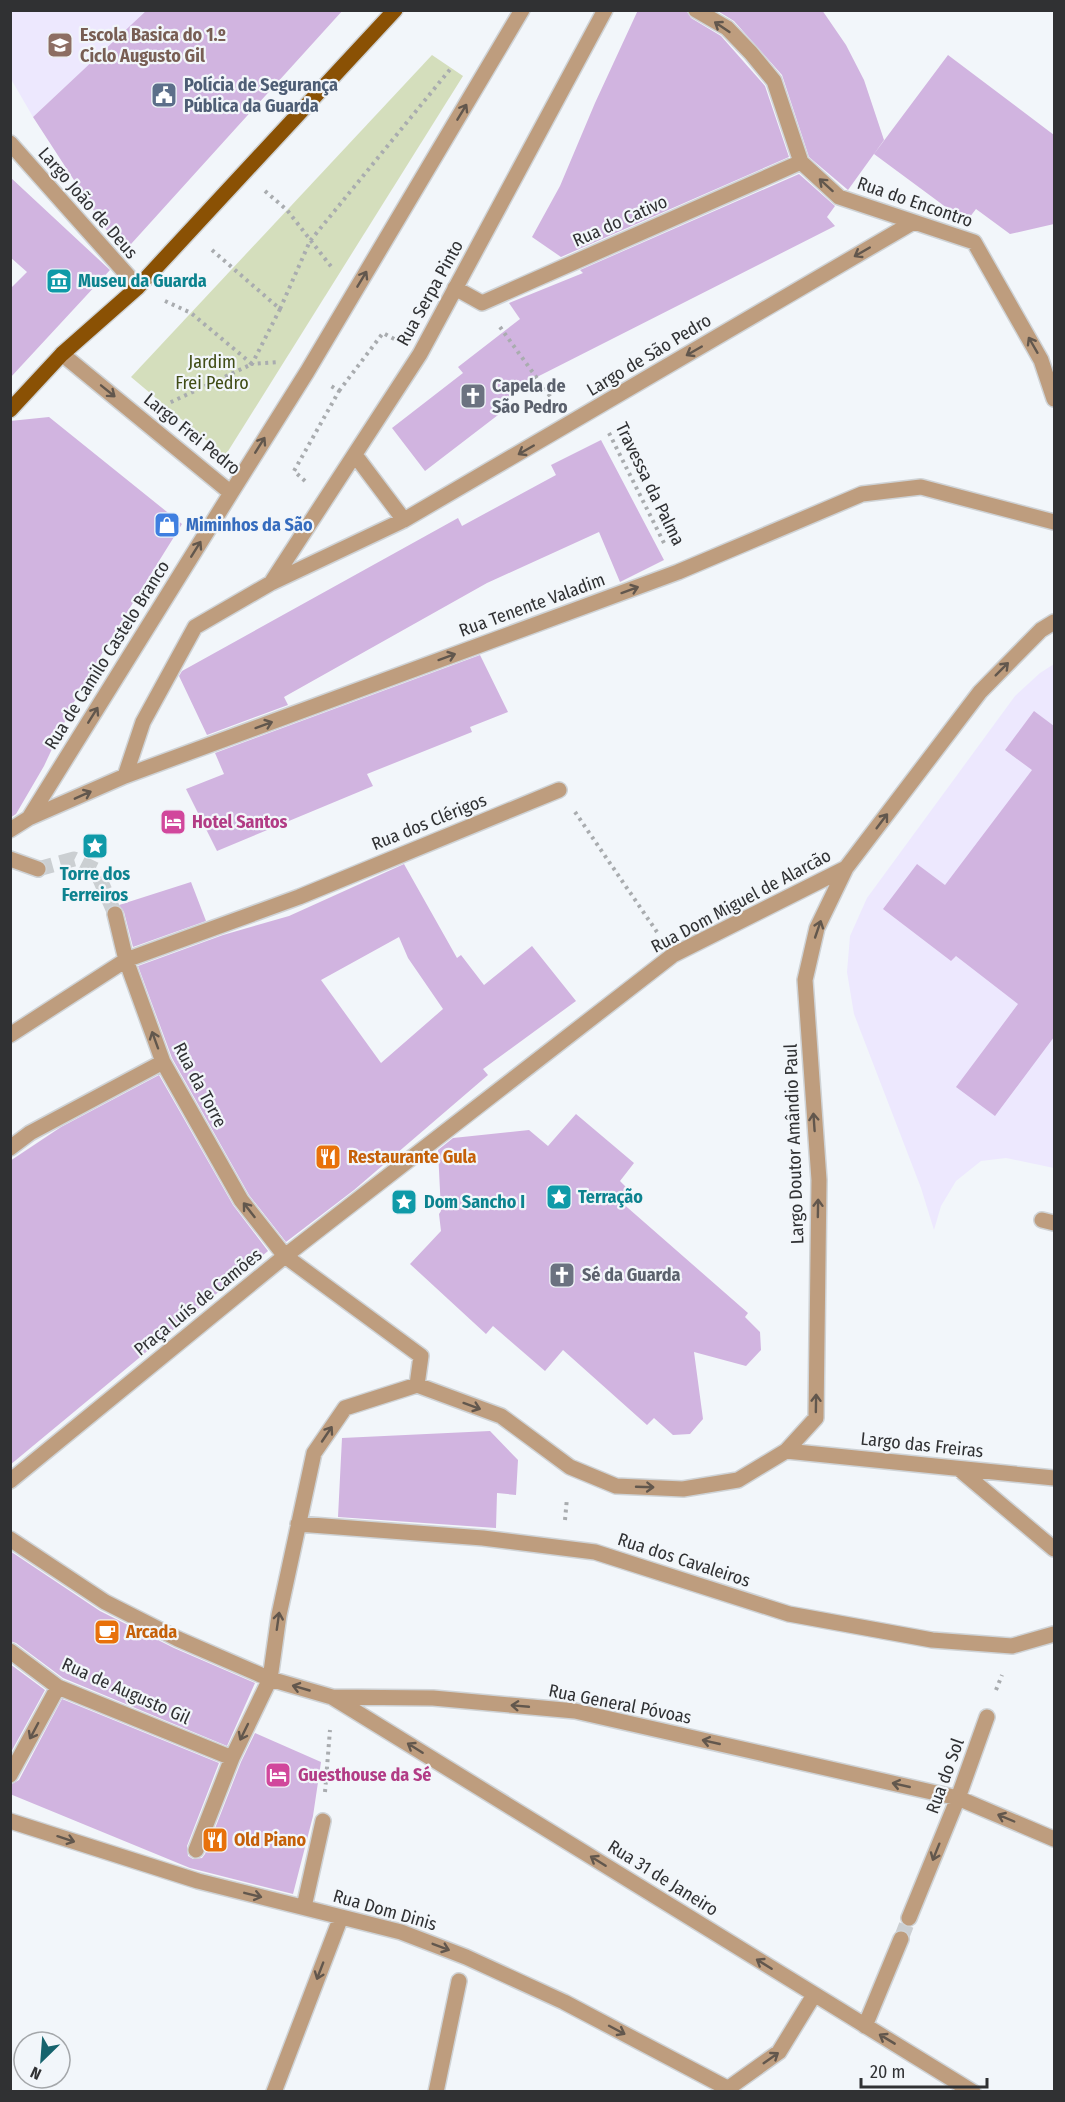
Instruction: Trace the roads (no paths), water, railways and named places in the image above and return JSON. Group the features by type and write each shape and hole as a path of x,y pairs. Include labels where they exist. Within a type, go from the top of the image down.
{"main road":[{"path":"10,410 62,354 138,287 395,10"}],"street":[{"name":"Largo Frei Pedro","path":"62,354 231,493 307,372 522,10"},
{"name":"Rua Serpa Pinto","path":"271,583 420,354 605,10"},
{"name":"Rua do Encontro","path":"696,10 727,28 752,53 774,81 801,162 839,197 974,242 1041,360 1054,399"},
{"name":"Largo João de Deus","path":"10,143 138,287"},
{"name":"Rua do Cativo","path":"455,288 482,303 801,162"},
{"name":"Largo de São Pedro","path":"125,776 142,722 195,627 271,583 404,520 912,223"},
{"path":"355,455 404,520"},
{"name":"Rua Tenente Valadim","path":"29,818 125,776 678,572 862,494 921,487 1054,522"},
{"name":"Rua de Camilo Castelo Branco","path":"10,830 29,818 231,493"},
{"name":"Rua Dom Miguel de Alarcão","path":"285,1256 673,955 846,868 980,692 1041,630 1054,622"},
{"name":"Rua dos Clérigos","path":"10,1035 126,960 299,897 560,790"},
{"path":"10,859 38,870"},
{"name":"Largo Doutor Amândio Paul","path":"786,1451 816,1418 819,1180 805,980 817,928 846,868"},
{"name":"Rua da Torre","path":"114,914 126,960 163,1062 241,1200 285,1256"},
{"path":"10,1148 30,1133 163,1062"},
{"name":"Praça Luís de Camões","path":"10,1482 285,1256 421,1356 417,1385"},
{"path":"196,1850 232,1758 270,1679 279,1615 314,1453 345,1408 417,1385 501,1416 570,1467 616,1486 683,1489 738,1480 786,1451"},
{"name":"Largo das Freiras","path":"786,1451 1054,1478"},
{"path":"959,1469 1054,1550"},
{"name":"Rua dos Cavaleiros","path":"298,1524 483,1538 595,1552 789,1614 932,1640 1012,1646 1054,1634"},
{"name":"Rua General Póvoas","path":"10,1539 105,1602 178,1639 270,1679 332,1697 433,1698 574,1711 958,1798 1054,1839"},
{"name":"Rua de Augusto Gil","path":"10,1651 58,1687 232,1758"},
{"path":"10,1775 58,1687"},
{"name":"Rua 31 de Janeiro","path":"332,1697 973,2091"},
{"name":"Rua do Sol","path":"909,1918 958,1798 987,1717"},
{"name":"Rua Dom Dinis","path":"10,1821 198,1881 401,1932 466,1957 564,2002 725,2090"},
{"path":"304,1907 323,1821"},
{"path":"274,2091 341,1917"},
{"path":"866,2026 901,1939"},
{"path":"436,2091 459,1981"},
{"path":"725,2090 779,2052 814,1995"}],"tunnel":[{"path":"38,869 74,859 96,870 115,914"},
{"path":"901,1939 909,1918"}],"place":[{"name":"Escola Basica do 1.º Ciclo Augusto Gil","path":"60,45"},
{"name":"Polícia de Segurança Pública da Guarda","path":"164,95"},
{"name":"Museu da Guarda","path":"59,281"},
{"name":"Capela de São Pedro","path":"473,396"},
{"name":"Miminhos da São","path":"167,525"},
{"name":"Hotel Santos","path":"173,822"},
{"name":"Torre dos Ferreiros","path":"95,846"},
{"name":"Restaurante Gula","path":"328,1157"},
{"name":"Terração","path":"559,1197"},
{"name":"Dom Sancho I","path":"404,1202"},
{"name":"Sé da Guarda","path":"562,1275"},
{"name":"Arcada","path":"107,1632"},
{"name":"Guesthouse da Sé","path":"278,1775"},
{"name":"Old Piano","path":"215,1840"}],"park label":[{"name":"Jardim Frei Pedro","path":"212,372"}]}
